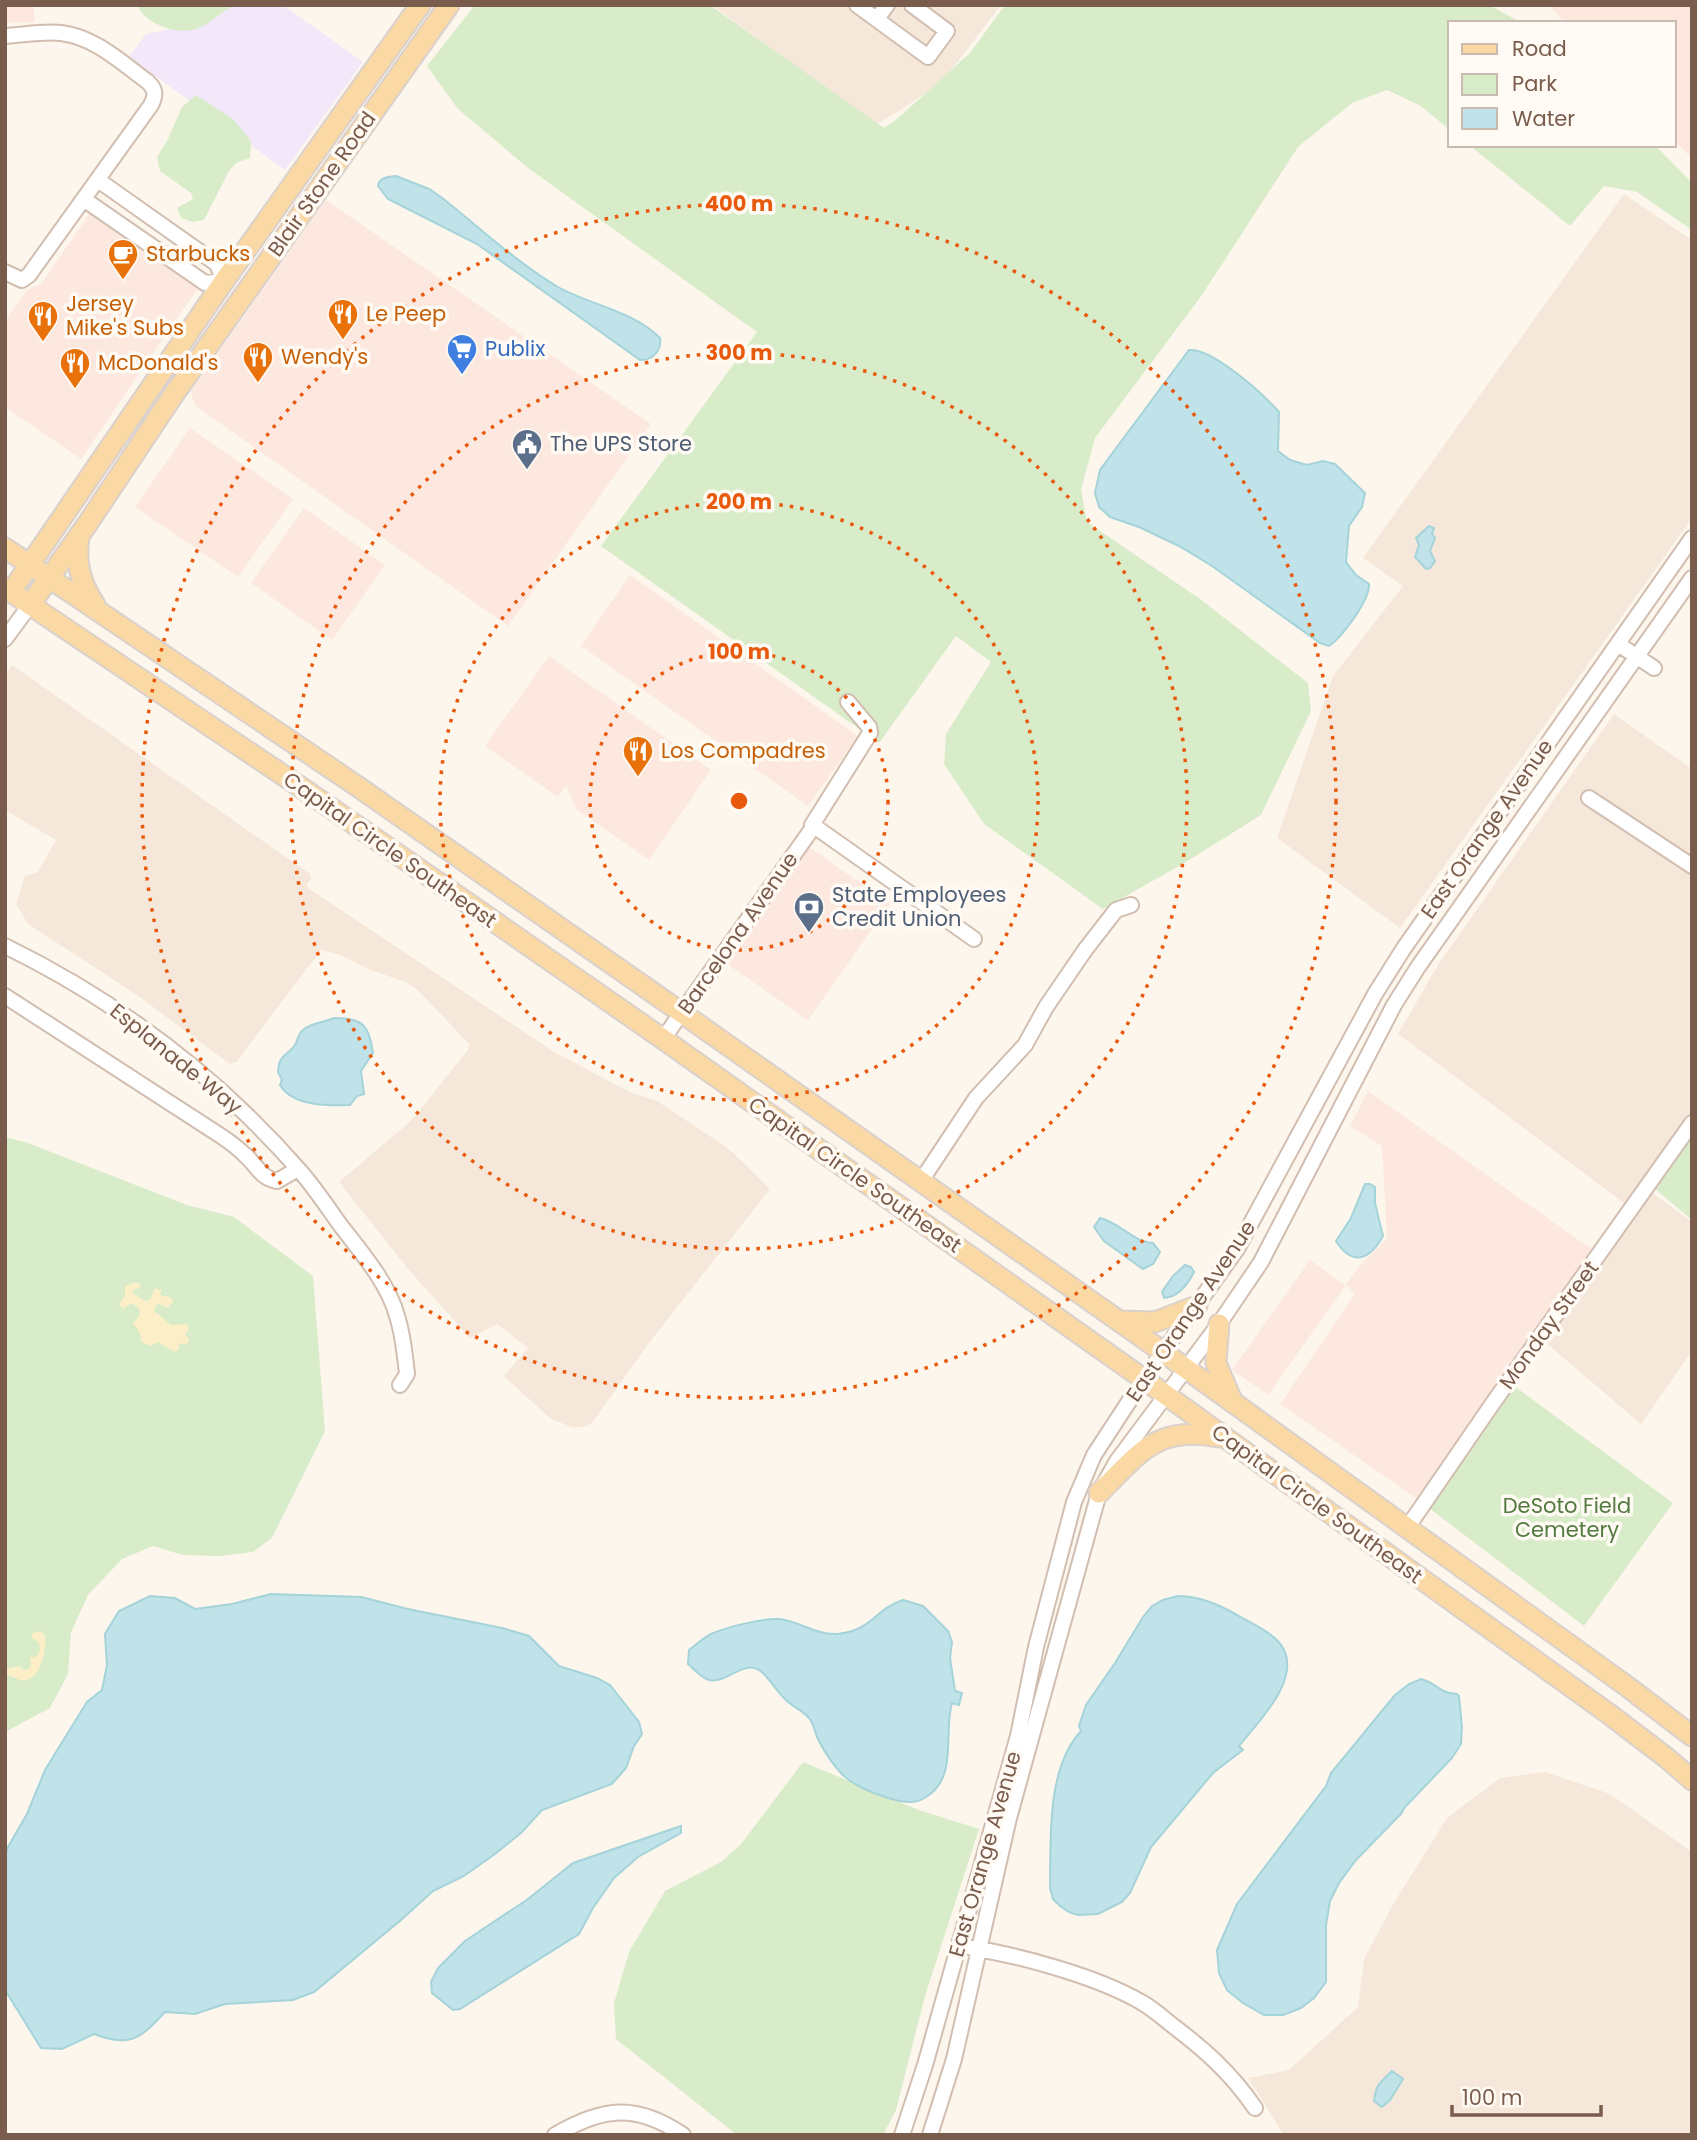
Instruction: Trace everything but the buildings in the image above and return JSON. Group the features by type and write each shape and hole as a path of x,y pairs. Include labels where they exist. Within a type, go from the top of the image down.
{"main road":[{"name":"Blair Stone Road","path":"7,593 420,5"},
{"name":"Blair Stone Road","path":"30,605 80,536 243,295 449,5"},
{"path":"224,281 243,295"},
{"path":"80,536 77,553 79,573 83,586 99,612"},
{"name":"Capital Circle Southeast","path":"5,548 357,786 921,1181 1163,1352 1692,1736"},
{"name":"Capital Circle Southeast","path":"7,593 30,605 308,792 663,1040 1166,1395 1684,1768 1692,1780"},
{"path":"1119,1321 1155,1322 1197,1306"},
{"path":"1219,1324 1216,1363 1233,1404"},
{"path":"1099,1493 1140,1453 1168,1436 1198,1433 1225,1438"}],"street":[{"path":"857,5 928,57 947,31 912,5"},
{"path":"877,19 887,5"},
{"path":"5,36 60,33 76,36 99,46 153,87 155,95 151,105 85,200 29,275 22,280 5,272"},
{"path":"85,200 205,283 224,281 217,264 98,180"},
{"path":"142,239 155,220"},
{"name":"East Orange Avenue","path":"902,2135 925,2065 1018,1736 1036,1647 1074,1502 1094,1455 1143,1380 1237,1250 1375,994 1412,937 1692,538"},
{"name":"East Orange Avenue","path":"930,2135 954,2059 1009,1818 1099,1493 1117,1461 1186,1370 1261,1262 1281,1228 1394,1005 1444,929 1692,578"},
{"name":"Blair Stone Road","path":"5,639 30,605"},
{"path":"1618,644 1654,668"},
{"name":"Barcelona Avenue","path":"663,1040 813,826 870,733 869,727 848,702"},
{"path":"1589,798 1692,866"},
{"path":"813,826 974,939"},
{"path":"921,1181 976,1098 1025,1045 1046,1007 1085,950 1116,910 1132,905"},
{"name":"Esplanade Way","path":"5,946 51,968 110,1004 162,1042 223,1091 298,1169 377,1274 397,1314 407,1374 400,1385"},
{"path":"5,996 221,1136 247,1156 268,1180 276,1181 298,1169"},
{"name":"Monday Street","path":"1407,1528 1692,1123"},
{"path":"959,1946 1063,1971 1142,2002 1208,2053 1235,2079 1255,2108"},
{"path":"555,2135 598,2114 622,2112 651,2116 683,2135"}],"shaded area":[{"path":"5,5 34,5 34,22 5,23"},
{"path":"225,5 283,5 363,62 285,170 129,57 146,34 206,22"},
{"path":"712,5 1001,5 943,81 875,125"},
{"path":"1549,5 1692,5 1692,158 1676,143 1676,21 1563,21"},
{"path":"1624,194 1692,240 1692,518 1400,928 1277,838 1333,676 1403,586 1363,558"},
{"path":"326,200 651,424 508,626 197,407 193,400 191,391"},
{"path":"89,214 96,215 199,286 81,459 5,407 5,321 27,290 42,283"},
{"path":"190,428 293,499 238,577 135,507"},
{"path":"304,508 385,565 332,640 251,583"},
{"path":"630,575 858,736 808,806 581,646"},
{"path":"549,656 711,770 649,860 576,809 566,786 558,797 485,746"},
{"path":"12,665 310,874 308,888 556,1053 632,1093 657,1101 729,1149 770,1189 652,1339 592,1423 584,1427 572,1427 551,1419 504,1376 528,1348 497,1324 470,1338 408,1269 339,1182 411,1121 468,1050 469,1044 417,989 341,955 321,950 236,1062 230,1064 134,993 28,924 16,904 25,876 38,872 56,840 5,810 5,675"},
{"path":"1614,714 1692,769 1692,1114 1642,1185 1692,1222 1692,1351 1641,1424 1546,1343 1636,1212 1398,1034 1438,965"},
{"name":"State Employees Credit Union","path":"809,847 890,904 808,1020 727,964"},
{"path":"1368,1091 1597,1253 1419,1500 1280,1404 1355,1294 1346,1285 1268,1395 1232,1370 1310,1260 1345,1285 1363,1262 1387,1239 1382,1146 1350,1126"},
{"path":"1545,1772 1610,1794 1692,1852 1692,2135 1284,2135 1248,2078 1289,2070 1358,2007 1364,1959 1392,1906 1447,1818 1500,1778"}],"green space":[{"path":"137,5 235,5 201,27 184,31 156,24 148,19"},
{"path":"475,5 710,5 884,128 970,53 1005,5 1489,5 1518,21 1448,21 1448,128 1421,106 1387,90 1352,103 1298,147 1202,295 1095,438 1081,490 1087,522 1200,599 1308,683 1311,711 1261,815 1103,909 984,824 944,764 946,734 991,662 956,636 879,743 601,546 757,332 528,168 458,109 427,66"},
{"path":"196,95 234,120 251,141 250,158 236,163 229,171 204,220 193,222 181,218 177,208 193,199 191,193 160,171 157,157 182,107"},
{"path":"1471,147 1657,147 1692,183 1692,230 1637,192 1604,186 1570,226"},
{"path":"5,1137 28,1143 187,1205 234,1217 313,1276 325,1431 272,1538 253,1552 219,1556 183,1555 153,1546 122,1559 88,1595 71,1632 68,1674 50,1708 5,1732"},
{"path":"1692,1137 1692,1220 1654,1188"},
{"name":"DeSoto Field Cemetery","path":"1514,1386 1673,1503 1584,1626 1429,1508"},
{"path":"803,1762 919,1810 979,1829 925,1996 896,2110 883,2135 737,2135 616,2039 614,2003 629,1952 665,1891 721,1862 741,1844"}],"sand":[{"path":"136,1282 140,1284 140,1288 133,1290 133,1293 145,1301 150,1300 155,1288 162,1290 162,1296 170,1297 173,1302 168,1308 157,1303 154,1311 171,1325 187,1324 187,1345 179,1343 179,1350 174,1352 158,1342 151,1346 141,1342 140,1333 133,1323 140,1315 139,1308 131,1303 123,1309 119,1305 125,1296 125,1286"},
{"path":"40,1631 45,1635 45,1641 44,1656 38,1671 28,1679 21,1680 5,1675 5,1669 19,1666 24,1670 29,1669 30,1658 37,1656 40,1650 39,1643 32,1638 32,1634"}],"water":[{"path":"396,176 429,189 441,197 558,287 638,321 660,338 658,350 652,357 640,360 477,244 388,199 378,186 379,183 385,178"},
{"path":"1189,350 1199,351 1224,364 1262,394 1279,412 1278,451 1290,460 1307,465 1323,461 1335,464 1365,493 1362,507 1349,526 1346,562 1356,575 1369,584 1368,591 1354,618 1329,646 1320,643 1212,566 1179,546 1110,517 1099,507 1095,493 1100,470"},
{"path":"1429,526 1434,528 1432,534 1435,538 1430,551 1435,561 1426,569 1415,557 1419,545 1416,538"},
{"path":"334,1018 358,1022 367,1030 373,1053 361,1071 364,1094 357,1096 350,1105 321,1105 293,1097 280,1085 282,1080 278,1072 281,1059 295,1045 303,1030 310,1025"},
{"path":"1365,1184 1375,1187 1375,1203 1383,1236 1372,1251 1354,1257 1336,1241 1351,1218"},
{"path":"1100,1218 1139,1239 1153,1243 1160,1252 1153,1264 1143,1269 1104,1241 1094,1227"},
{"path":"1185,1265 1191,1267 1194,1272 1189,1281 1179,1292 1164,1298 1162,1292"},
{"path":"271,1594 361,1597 529,1636 559,1666 610,1685 639,1722 642,1734 634,1746 626,1768 612,1784 542,1810 521,1833 495,1854 464,1876 433,1891 314,1992 293,2000 225,2004 195,2014 165,2012 141,2035 134,2038 117,2040 94,2034 62,2049 41,2048 5,1990 5,1857 45,1770 87,1702 102,1690 107,1665 105,1634 119,1611 150,1596 175,1598 195,1609 232,1604"},
{"path":"1178,1596 1212,1603 1271,1635 1280,1643 1287,1660 1282,1687 1266,1713 1239,1746 1243,1750 1213,1773 1151,1847 1130,1893 1122,1902 1098,1914 1078,1915 1060,1906 1053,1899 1050,1888 1051,1827 1056,1784 1070,1747 1081,1731 1079,1726 1086,1705 1143,1617 1152,1606"},
{"path":"903,1600 923,1606 948,1631 952,1642 950,1658 955,1691 962,1693 959,1705 952,1703 950,1712 944,1775 935,1790 919,1801 885,1797 858,1786 845,1777 826,1753 809,1718 788,1702 763,1673 750,1667 723,1678 709,1680 688,1664 689,1650 708,1636 727,1628 778,1619 823,1633 837,1634 858,1629"},
{"path":"1421,1679 1459,1696 1461,1744 1452,1758 1356,1860 1339,1883 1330,1901 1326,1925 1326,1982 1314,1998 1301,2008 1283,2015 1264,2015 1227,1990 1219,1973 1217,1950 1237,1904 1326,1786 1331,1773 1395,1695"},
{"path":"681,1826 681,1833 638,1857 614,1878 579,1934 460,2009 453,2010 432,1993 431,1982 438,1968 465,1941 528,1899 573,1863"},
{"path":"1392,2071 1403,2079 1390,2100 1382,2107 1374,2101 1376,2091"}],"place":[{"name":"Starbucks","path":"123,281"},
{"name":"Le Peep","path":"343,341"},
{"name":"Jersey Mike's Subs","path":"43,343"},
{"name":"Publix","path":"462,376"},
{"name":"Wendy's","path":"258,384"},
{"name":"McDonald's","path":"75,390"},
{"name":"The UPS Store","path":"527,471"},
{"name":"Los Compadres","path":"638,778"},
{"name":"State Employees Credit Union","path":"809,934"}]}
